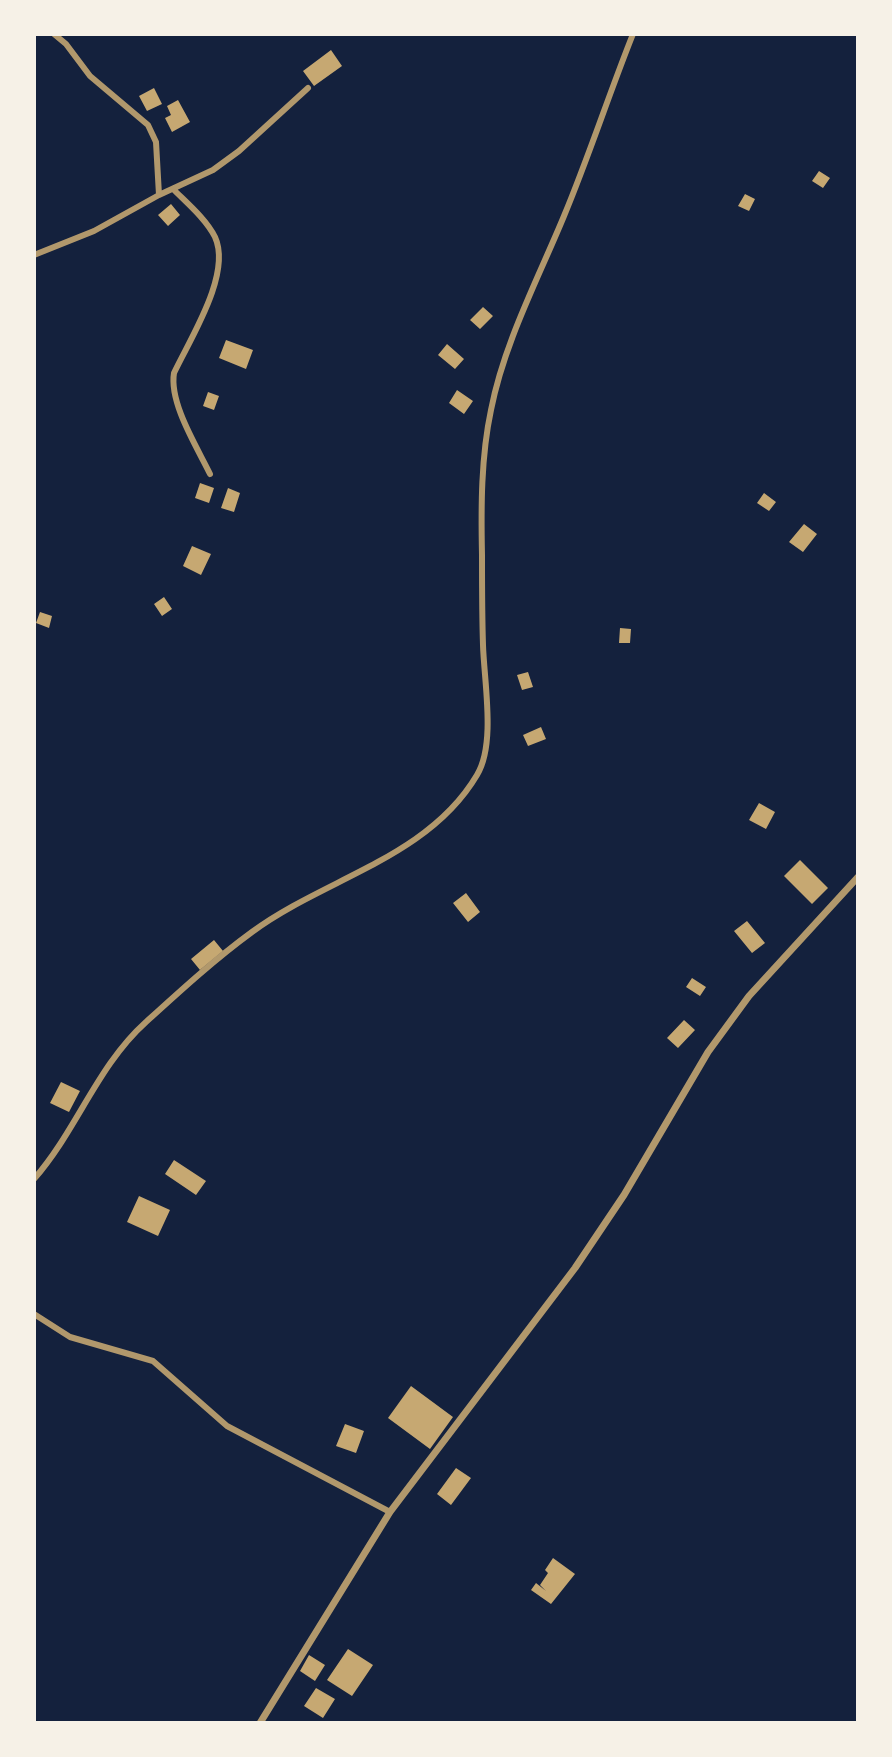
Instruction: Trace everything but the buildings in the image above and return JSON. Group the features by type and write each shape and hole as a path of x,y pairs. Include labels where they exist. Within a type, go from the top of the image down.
{"street":[{"path":"54,34 66,44 90,76 148,125 156,142 159,195"},
{"path":"34,1179 47,1164 103,1071 136,1030 253,930 337,882 393,855 418,837 441,818 479,773 485,749 487,712 482,551 485,445 491,408 506,356 568,208 633,34"},
{"path":"34,255 94,231 213,170 239,151 308,88"},
{"path":"173,189 205,223 219,249 220,265 211,293 172,383 176,402 210,474"},
{"path":"260,1723 390,1512 575,1268 624,1195 708,1052 749,996 858,877"},
{"path":"34,1314 70,1337 153,1361 227,1426 390,1512"}]}
